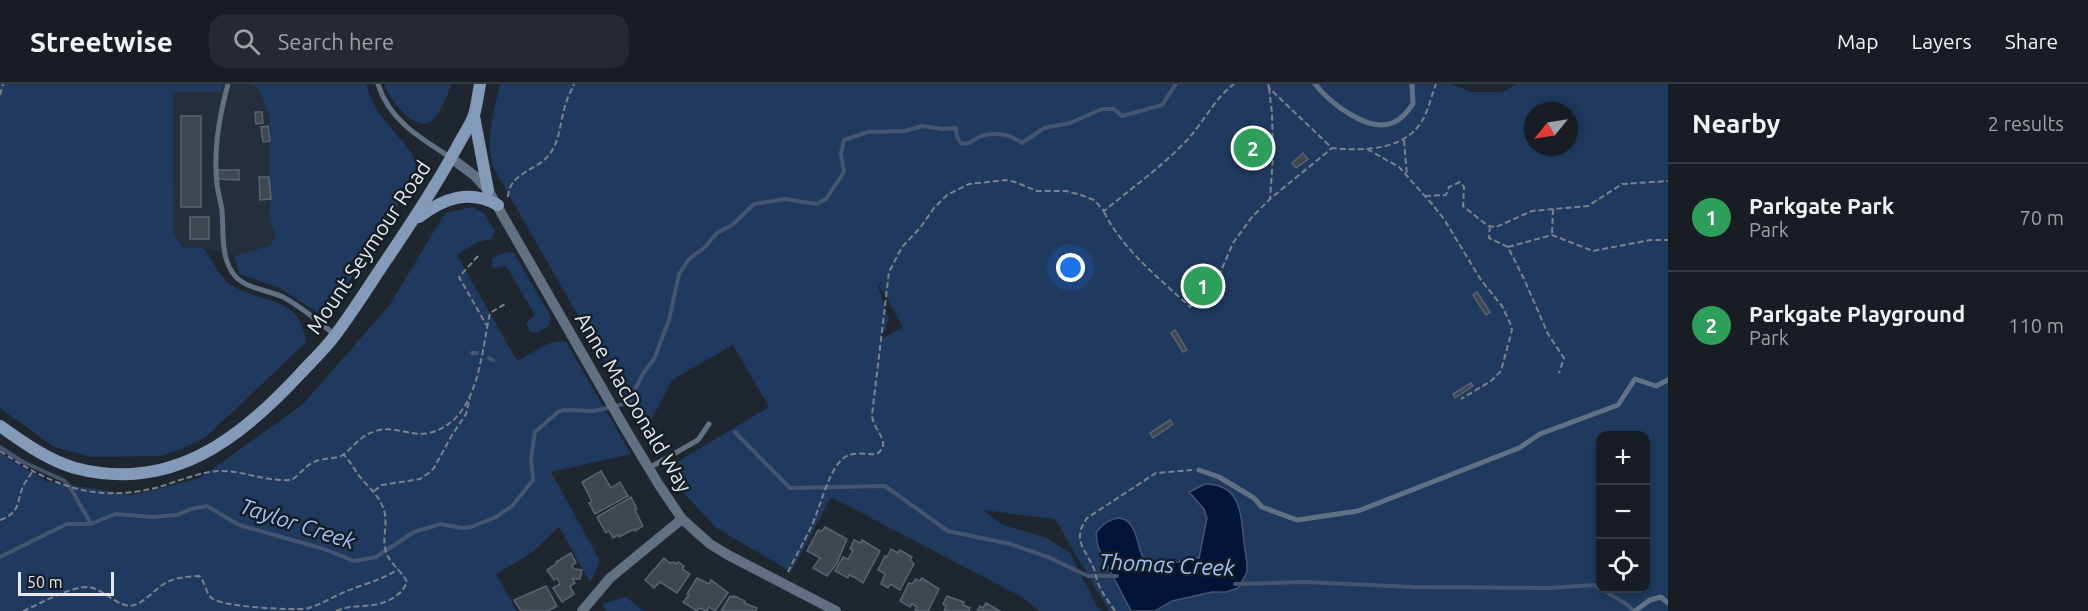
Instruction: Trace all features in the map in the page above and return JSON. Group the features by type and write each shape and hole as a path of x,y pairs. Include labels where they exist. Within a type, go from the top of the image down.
{"street":[{"name":"Mount Seymour Road","path":"0,426 28,446 74,467 117,475 154,472 174,467 197,457 243,428 274,401 335,335 413,221 451,158 474,116 480,84"},
{"path":"474,116 488,190"},
{"name":"Anne MacDonald Way","path":"451,158 504,205 626,430 682,519 710,544 728,555 836,611"},
{"path":"413,221 445,200 475,196 504,205"},
{"path":"582,611 610,578 682,519"}],"lane":[{"path":"228,84 216,138 217,184 222,210 222,244 232,271 240,280 282,297 312,315 335,335"},
{"path":"378,84 382,96 395,116 412,133 451,158"},
{"path":"1315,84 1344,110 1374,124 1385,125 1395,123 1413,104 1412,84"},
{"path":"1199,470 1219,477 1254,498 1262,507 1297,520 1358,512 1519,448 1540,434 1618,405 1635,379 1656,386 1668,380"},
{"path":"649,468 698,440 709,424"},
{"path":"1635,611 1650,600 1661,597 1668,603"}],"path":[{"path":"0,95 3,84"},
{"path":"504,205 508,190 517,178 544,161 550,154 557,141 565,105 574,84"},
{"path":"1104,212 1174,154 1208,116 1226,90 1234,84"},
{"path":"1269,88 1273,156 1270,199"},
{"path":"1404,139 1407,176"},
{"path":"783,583 820,507 826,485 842,460 849,455 879,453 884,444 873,426 872,415 889,272 900,249 920,228 942,198 962,186 1006,180 1041,192 1062,191 1094,200 1115,232 1133,253 1190,307 1218,278 1238,236 1252,217 1270,199 1332,148"},
{"path":"1367,149 1394,164 1444,219 1465,255 1502,306 1512,326 1507,355 1499,373 1491,381 1461,399"},
{"path":"1425,196 1446,195 1449,187 1460,182 1464,188 1463,206 1490,226 1496,227 1532,211 1588,206 1622,184 1668,181"},
{"path":"1552,235 1553,209"},
{"path":"1490,226 1489,238 1508,247 1548,334 1563,358 1558,373"},
{"path":"1508,247 1552,235 1593,251 1650,240 1668,240"},
{"path":"478,256 458,275 487,326"},
{"path":"374,491 382,485 420,479 429,473 466,414 483,354 490,313 505,304"},
{"path":"0,451 47,480 79,489 110,494 133,492 217,471 291,480 312,462 343,454 363,436 378,430 392,428 415,434 437,430 457,416 471,397"},
{"path":"336,611 371,608 387,603 404,589 407,582 386,553 385,515 374,491 358,475 343,454"},
{"path":"1115,611 1082,548 1079,532 1081,526 1087,518 1156,473 1199,470"},
{"path":"0,520 7,518 18,508 23,486 33,471"},
{"path":"23,611 72,589 89,587 125,606 134,605 164,583 181,576 199,576 209,595 221,602 260,608 307,608 398,569"}],"shaded area":[{"path":"0,84 223,84 221,92 173,92 174,235 183,247 204,248 220,273 231,285 288,308 302,327 306,342 206,437 161,456 92,457 54,447 0,408"},
{"path":"223,84 251,84 259,90 270,118 270,221 276,235 271,245 234,256 204,248 183,247 174,235 173,92 220,92"},
{"path":"251,84 366,84 381,116 411,152 416,164 415,178 335,304 318,313 280,288 239,274 234,256 271,245 276,235 270,221 270,118 259,90"},
{"path":"384,84 451,84 437,114 431,121 425,123 417,122 403,112 396,105"},
{"path":"500,84 1450,84 1472,92 1503,92 1516,84 1668,84 1668,611 1109,611 1055,519 983,510 1003,525 1047,538 1070,553 1096,605 1102,611 1040,611 1022,597 831,497 791,572 715,527 682,491 667,468 769,407 733,345 672,380 645,432 494,169 490,148 493,116","holes":["879,285 903,327 880,340 889,320"]},
{"path":"472,207 485,214 495,231 492,239 478,242 457,255 517,361 547,344 566,342 631,454 551,472 600,561 590,582 559,527 530,554 496,574 517,611 0,611 0,453 46,481 132,495 200,478 303,404 389,306 445,213"},
{"path":"510,252 514,253 551,317 549,326 536,333 530,332 526,323 535,315 506,266 495,268 492,266 492,259"},
{"path":"626,597 644,611 606,611 602,604"}],"water":[{"path":"1205,484 1217,485 1226,489 1237,503 1242,522 1247,564 1243,580 1238,588 1226,592 1212,592 1172,601 1155,611 1131,611 1098,547 1096,533 1107,522 1117,518 1127,521 1134,530 1140,551 1151,567 1199,558 1207,518 1204,509 1189,492"}],"building":[{"path":"255,112 262,112 263,123 256,124"},
{"path":"181,116 201,116 201,207 181,207"},
{"path":"268,126 270,141 263,142 261,127"},
{"path":"1303,153 1308,159 1296,168 1292,163"},
{"path":"218,170 239,170 239,180 218,179"},
{"path":"259,177 269,177 271,199 260,200"},
{"path":"190,217 209,217 209,239 190,239"},
{"path":"1477,292 1490,312 1486,315 1473,295"},
{"path":"1175,330 1187,350 1183,352 1171,333"},
{"path":"1471,383 1473,386 1455,398 1453,394"},
{"path":"1170,420 1173,424 1153,438 1150,433"},
{"path":"601,471 611,488 620,482 628,496 595,514 582,482"},
{"path":"631,497 643,526 613,538 609,531 606,533 597,517"},
{"path":"825,527 847,539 837,563 827,576 813,568 820,558 807,551 818,530 822,531"},
{"path":"854,540 861,543 862,540 880,551 863,583 854,577 849,575 848,578 835,571 843,557 848,559 853,550 850,549"},
{"path":"891,549 898,553 900,550 912,557 910,560 914,564 900,590 890,584 888,588 881,584 885,574 878,570"},
{"path":"571,553 576,563 572,565 574,569 582,570 580,579 572,579 575,583 570,586 574,594 562,602 553,588 560,584 557,578 554,580 547,570"},
{"path":"664,558 670,563 678,562 684,566 682,569 690,574 677,593 660,582 654,588 645,580"},
{"path":"697,578 709,584 711,580 728,593 715,611 709,607 707,611 699,608 697,611 683,602"},
{"path":"922,578 939,589 928,611 915,611 917,607 912,604 910,607 900,601 909,583 912,584 916,579 920,581"},
{"path":"546,586 557,606 548,611 521,611 514,600"},
{"path":"730,596 745,601 744,603 757,608 756,611 721,611"},
{"path":"947,596 964,602 963,605 970,608 969,611 944,611 946,606 943,604"},
{"path":"986,603 1000,611 977,611"}],"waterway":[{"name":"Taylor Creek","path":"0,557 67,524 91,524 115,514 153,517 177,515 207,506 239,525 321,548 354,561 376,557 414,532 441,524 461,528 471,527 496,517 512,506 533,480 531,459 535,432 558,412 564,410 594,411 628,403 643,374 654,359 669,320 679,274 689,259 704,248 717,233 732,225 754,204 785,199 816,204 826,199 844,172 841,153 844,140 868,132 905,131 922,126 942,129 956,128 957,137 961,143 969,143 979,137 996,134 1012,137 1022,143 1044,128 1070,123 1102,109 1114,109 1122,116 1162,105 1176,84"},
{"path":"472,353 477,353"},
{"path":"489,358 493,360"},
{"name":"Thomas Creek","path":"735,432 790,488 885,486 948,531 1010,544 1048,557 1088,576 1117,576"},
{"path":"0,447 23,462 63,480 70,487 91,524"},
{"name":"Thomas Creek","path":"1235,584 1305,582 1413,587 1549,588 1594,585 1625,603 1634,611"}],"place":[{"name":"Parkgate Playground","path":"1253,148"},
{"name":"Parkgate Park","path":"1203,286"}]}
